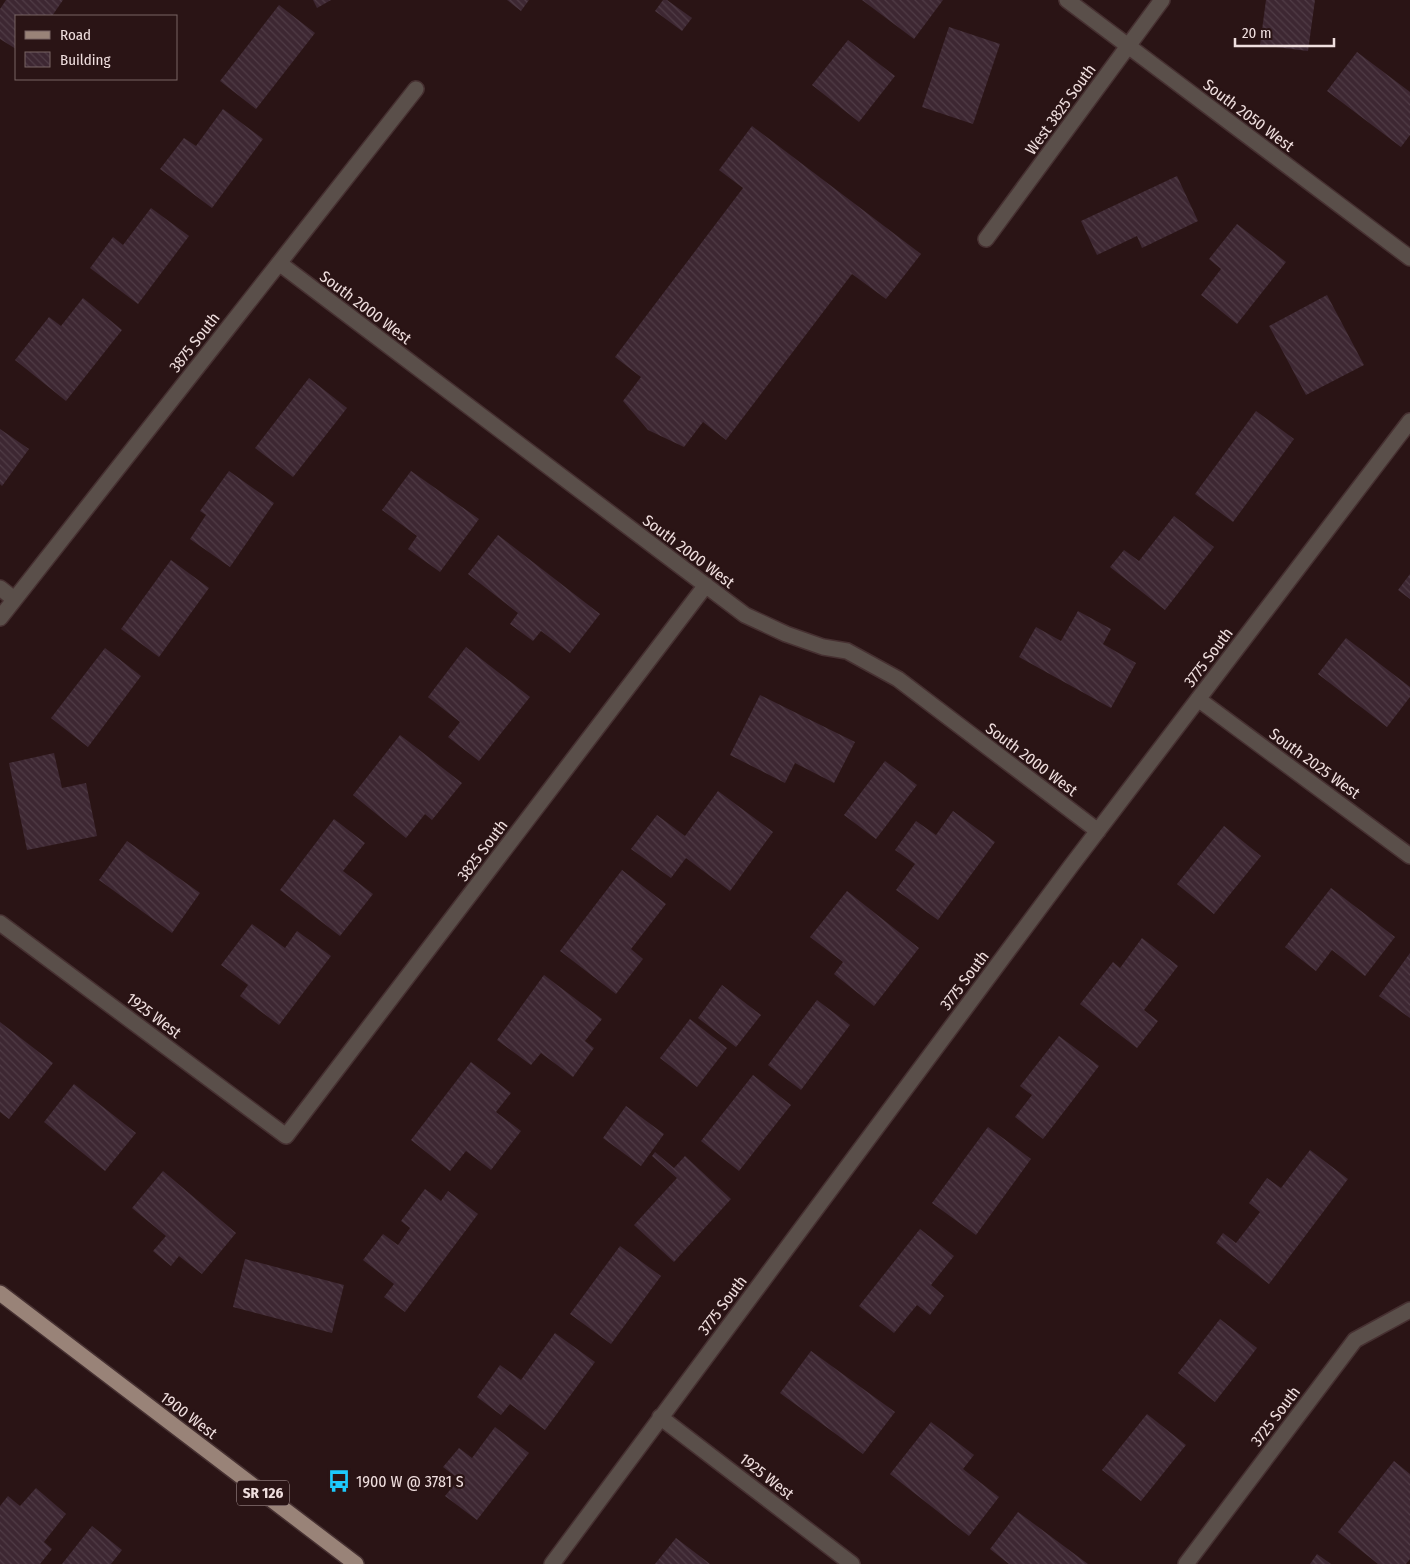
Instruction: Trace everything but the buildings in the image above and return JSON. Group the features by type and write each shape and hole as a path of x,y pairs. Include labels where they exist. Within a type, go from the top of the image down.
{"main road":[{"name":"1900 West","path":"0,1293 356,1564"}],"street":[{"name":"South 2050 West","path":"1067,0 1410,258"},
{"name":"West 3825 South","path":"986,239 1162,0"},
{"name":"3875 South","path":"0,618 416,89"},
{"name":"South 2000 West","path":"278,263 745,615 786,634 823,647 847,651 898,679 1098,831"},
{"name":"3775 South","path":"552,1564 660,1416 1098,831 1410,421"},
{"name":"3825 South","path":"286,1136 706,585"},
{"path":"0,588 14,599"},
{"name":"South 2025 West","path":"1198,699 1410,856"},
{"name":"1925 West","path":"0,923 286,1136"},
{"name":"3725 South","path":"1186,1564 1355,1340 1410,1310"},
{"name":"1925 West","path":"660,1416 852,1564"}],"place":[{"name":"1900 W @ 3781 S","path":"339,1481"}]}
